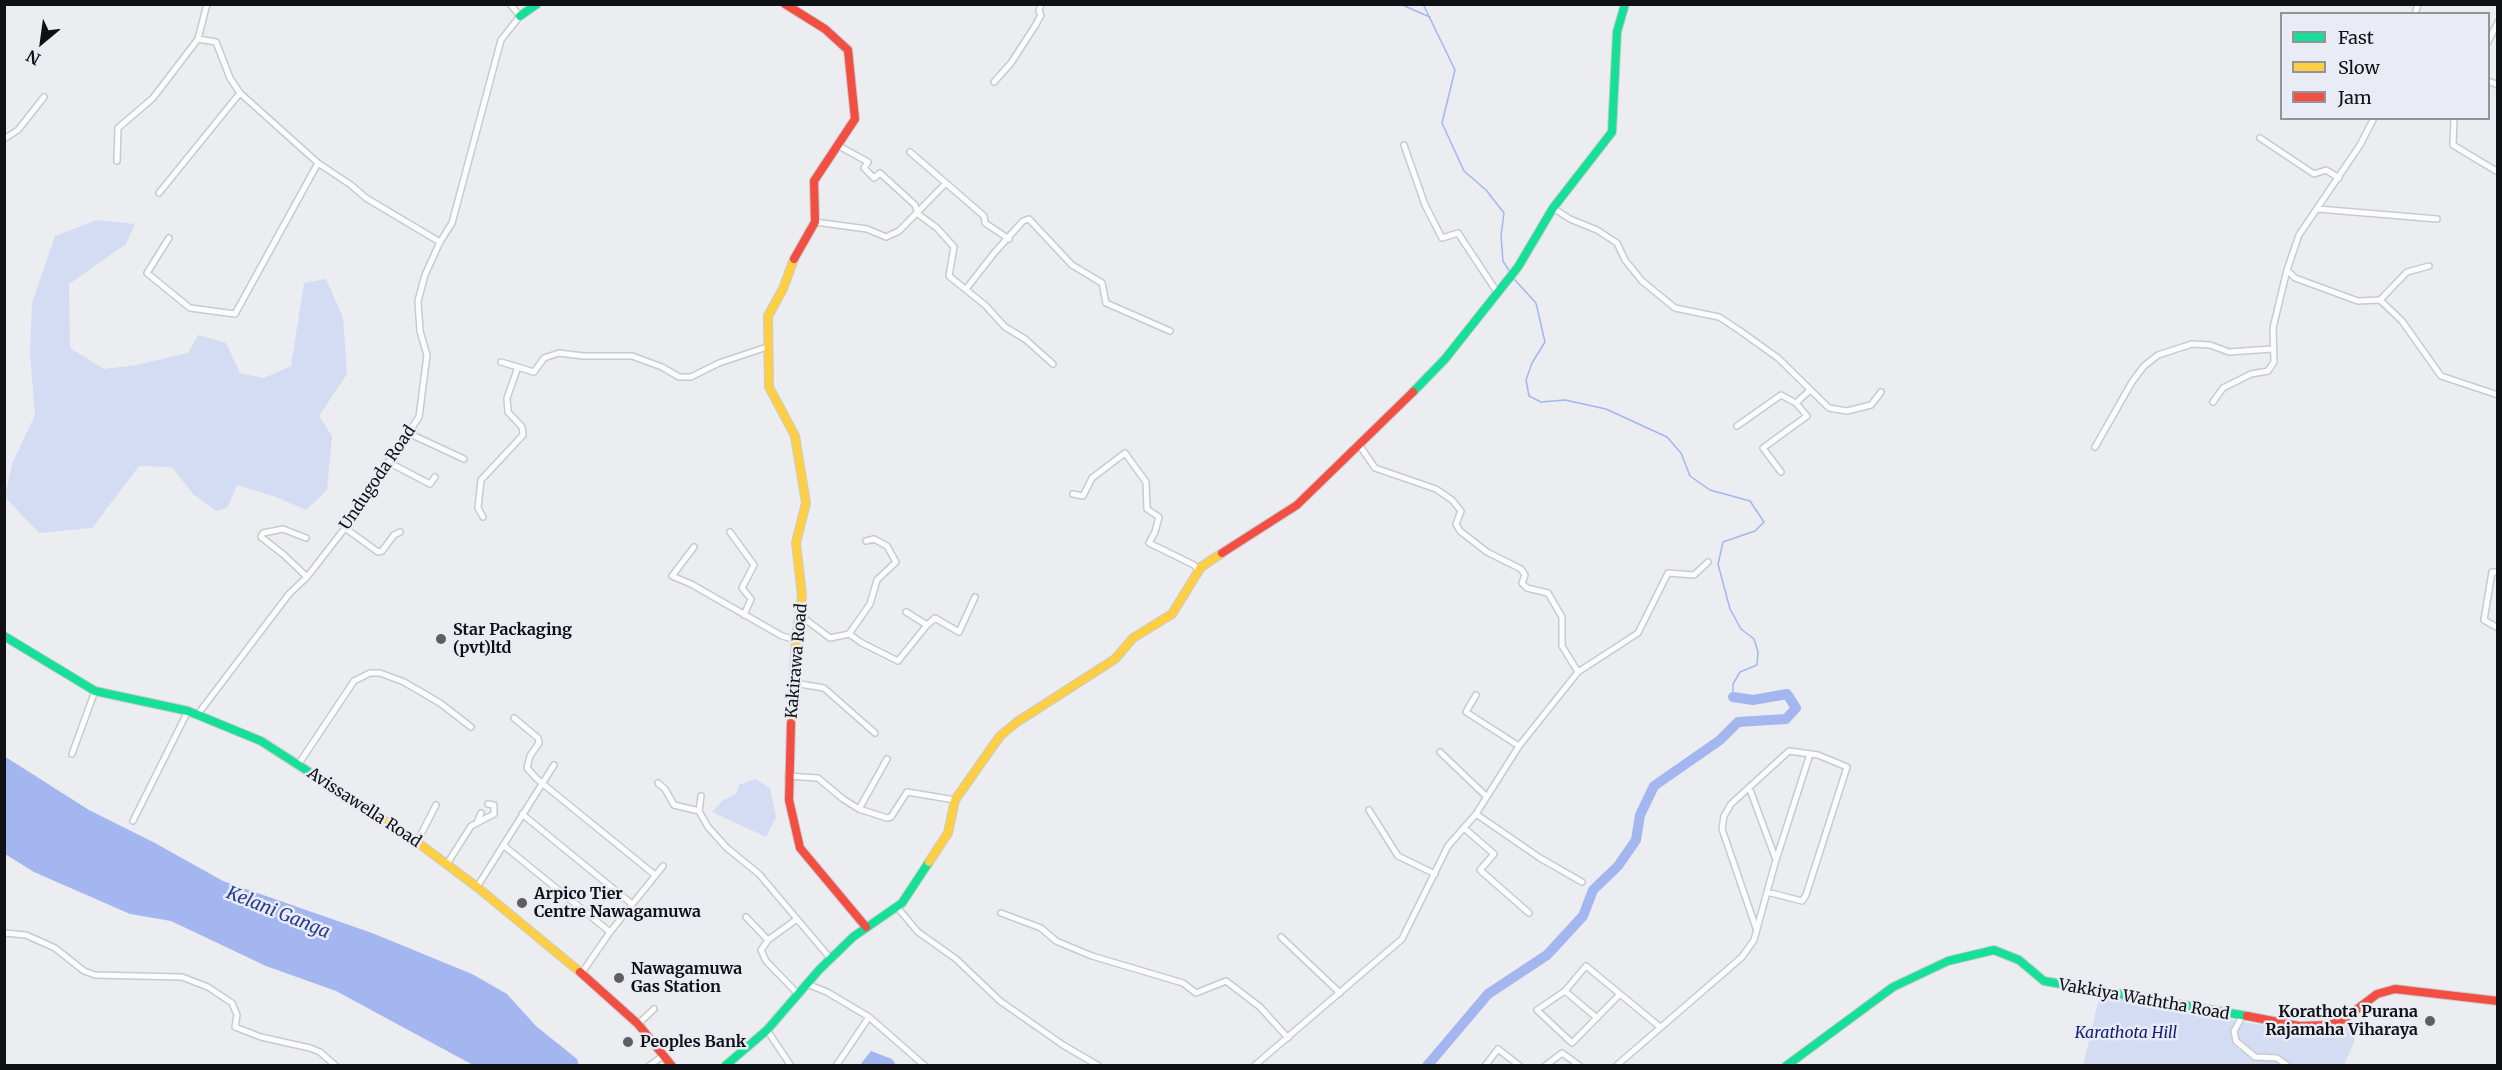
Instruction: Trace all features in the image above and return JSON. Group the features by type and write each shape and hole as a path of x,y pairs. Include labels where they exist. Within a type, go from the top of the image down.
{"street":[{"path":"117,161 118,128 153,98 198,39 207,4"},
{"path":"510,4 520,16 537,4"},
{"path":"785,4 825,29 848,50 855,119 814,181 815,222 867,229 886,237 899,231 918,214 946,183"},
{"path":"994,82 1011,63 1035,26 1041,15 1039,11 1041,4"},
{"path":"725,1065 767,1030 830,958 866,927 897,907 909,895 948,833 955,801 980,761 1000,736 1017,722 1114,659 1133,638 1172,614 1199,571 1215,556 1298,505 1360,446 1445,359 1471,323 1518,267 1553,208 1612,132 1617,32 1622,5"},
{"name":"Undugoda Road","path":"198,714 288,594 307,577 345,528 419,417 428,355 420,331 418,301 424,275 452,223 501,40 520,16"},
{"path":"2490,38 2498,22"},
{"path":"198,39 216,42 230,78 240,93 318,163 366,198 440,242"},
{"path":"159,193 240,93"},
{"path":"4,139 18,130 44,97"},
{"path":"2213,402 2223,388 2236,379 2268,370 2274,362 2273,328 2287,270 2299,235 2339,178 2373,120"},
{"path":"2454,120 2453,145 2498,172"},
{"path":"2260,138 2314,174 2325,170 2339,178"},
{"path":"1404,145 1425,205 1442,238 1458,233 1497,292"},
{"path":"839,146 868,162 864,168 874,178 880,173 915,205 918,214 937,228 954,247 949,276 966,289 1005,327 1025,339 1053,364"},
{"path":"910,152 984,216 985,223 1009,238"},
{"path":"169,238 147,273 153,280 190,308 235,314 318,163"},
{"path":"1553,208 1570,219 1597,230 1617,243 1625,260 1642,281 1675,308 1719,317 1778,358 1829,408 1847,411 1871,405 1881,392"},
{"path":"2318,209 2437,219"},
{"path":"966,289 1023,221 1029,219 1072,265 1102,283 1106,303 1170,331"},
{"name":"Kakirawa Road","path":"815,222 796,253 783,289 768,316 769,387 795,436 806,503 796,543 797,568 802,595 796,640 788,776 789,800 800,848 866,927"},
{"path":"2287,270 2295,278 2358,301 2380,300 2407,272 2429,266"},
{"path":"2380,300 2402,321 2441,376 2498,394"},
{"path":"2095,447 2132,382 2144,366 2158,355 2192,344 2210,345 2229,352 2272,349"},
{"path":"501,362 534,372 544,358 559,353 583,357 632,356 663,367 679,377 691,377 719,363 767,347"},
{"path":"483,517 478,508 482,480 524,435 522,427 508,412 507,398 518,367"},
{"path":"1796,403 1810,390"},
{"path":"1737,426 1781,395 1796,403 1807,416 1763,448 1781,472"},
{"path":"408,433 464,459"},
{"path":"1360,446 1375,468 1436,489 1452,500 1461,511 1456,524 1460,531 1487,552 1521,569 1525,575 1522,583 1527,588 1548,593 1562,617 1562,646 1578,672"},
{"path":"1073,494 1083,496 1092,478 1125,453 1146,482 1147,509 1159,517 1149,543 1199,571"},
{"path":"388,462 430,484 435,477"},
{"path":"345,528 378,552 382,551 399,532"},
{"path":"306,538 283,529 263,533 261,537 285,555 307,577"},
{"path":"730,532 754,565 742,588 751,599 744,615"},
{"path":"801,616 830,638 849,634 870,604 877,580 896,562 887,546 874,538 866,541"},
{"path":"694,547 672,576 782,636 796,640"},
{"path":"1254,1065 1402,939 1448,846 1476,814 1519,746 1578,672 1638,633 1668,573 1694,575 1708,562"},
{"path":"2498,572 2492,572 2484,620 2498,628"},
{"path":"849,634 861,643 898,661 935,618 959,632 975,597"},
{"path":"906,612 927,625"},
{"name":"Avissawella Road","path":"4,636 95,691 198,714 261,741 417,842 477,887 638,1023 672,1065"},
{"path":"298,765 354,681 370,673 380,673 404,682 440,703 471,727"},
{"path":"794,683 824,688 875,733"},
{"path":"72,754 95,691"},
{"path":"1476,695 1466,712 1519,746"},
{"path":"133,821 188,711"},
{"path":"514,718 538,738 539,743 530,756 527,768 542,783 655,875"},
{"path":"1756,928 1722,829 1724,816 1749,787 1789,751 1810,754 1846,766 1806,895 1802,901 1767,892"},
{"path":"1440,752 1487,797"},
{"path":"1616,1065 1742,957 1754,940 1776,860 1810,754"},
{"path":"859,809 887,759"},
{"path":"477,887 554,765"},
{"path":"788,776 818,778 859,809 887,818 891,817 907,792 955,801"},
{"path":"658,783 665,789 674,805 699,811"},
{"path":"1749,787 1776,860"},
{"path":"701,796 699,811 708,827 727,848 759,874 830,958"},
{"path":"447,864 462,837 476,824 494,814 494,805 488,804"},
{"path":"417,842 436,805"},
{"path":"1369,810 1398,856 1435,874"},
{"path":"476,824 481,813"},
{"path":"522,814 632,904"},
{"path":"1476,814 1540,858 1582,882"},
{"path":"1464,828 1494,854 1480,870 1528,914"},
{"path":"503,845 610,932"},
{"path":"581,974 610,932 663,866"},
{"path":"897,907 918,932 956,958 1000,1001 1064,1045 1099,1065"},
{"path":"1001,913 1041,928 1056,941 1092,956 1183,983 1196,993 1226,981 1260,1007 1288,1038"},
{"path":"746,917 768,940"},
{"path":"797,919 768,940 761,950 766,961 798,994"},
{"path":"4,933 26,935 55,948 84,971 95,975 182,977 208,987 232,1003 237,1015 235,1027 261,1037 310,1048 320,1052 336,1065"},
{"path":"1281,937 1340,993"},
{"name":"Vakkiya Waththa Road","path":"1786,1065 1893,987 1948,961 1994,950 2019,960 2044,981 2060,986 2145,997 2299,1026 2329,1025 2344,1019 2376,994 2395,989 2498,1001"},
{"path":"1572,1043 1537,1010 1565,991 1586,966 1660,1027"},
{"path":"807,984 869,1017 926,1065"},
{"path":"1565,991 1597,1018"},
{"path":"1545,1065 1562,1053 1620,994"},
{"path":"638,1023 654,1009"},
{"path":"836,1065 869,1017"},
{"path":"2242,1017 2234,1031 2236,1041 2255,1057 2277,1058 2288,1065"},
{"path":"767,1030 791,1065"},
{"path":"1485,1065 1498,1049 1520,1065"},
{"path":"1562,1053 1580,1065"},
{"path":"649,1065 664,1055"}],"green space":[{"path":"97,220 135,224 126,244 69,284 70,348 104,369 137,365 188,353 198,335 226,343 240,373 264,378 291,366 304,283 326,279 343,317 347,374 319,416 332,436 327,490 306,510 276,497 237,485 227,508 216,511 193,494 172,467 139,466 92,528 39,533 5,497 12,464 35,415 30,353 32,303 55,236"},
{"path":"755,779 770,788 776,817 766,837 712,812 723,800 737,793 739,785"},
{"name":"Karathota Hill","path":"2100,994 2224,1019 2305,1032 2351,1024 2355,1040 2344,1065 2083,1066"}],"water":[{"name":"Kelani Ganga","path":"4,756 89,810 223,881 372,933 472,974 507,994 536,1026 577,1059 579,1065 473,1065 336,991 266,966 171,921 130,914 34,872 5,854"},
{"path":"871,1051 892,1059 896,1065 860,1065"}],"waterway":[{"path":"1400,4 1430,17"},
{"path":"1423,4 1455,70 1442,123 1464,171 1486,190 1504,213 1501,236 1503,261 1510,272"},
{"path":"1514,279 1536,303 1545,342 1532,363 1526,380 1529,396 1541,402 1565,400 1606,409 1667,437 1681,453 1690,476 1710,490 1750,501 1764,522 1755,531 1723,542 1718,564 1730,609 1741,629 1754,639 1758,652 1757,665 1740,672 1733,684 1733,697"},
{"path":"1427,1066 1488,994 1547,955 1583,916 1593,890 1618,866 1636,840 1640,815 1654,786 1720,740 1738,722 1786,719 1796,708 1787,694 1753,700 1733,697"}],"traffic: fast":[{"path":"520,16 537,4"},
{"path":"1413,392 1445,359 1518,267 1553,208 1612,132 1617,32 1625,4"},
{"path":"4,636 95,691 188,711 261,741 317,777"},
{"path":"725,1066 767,1030 819,970 853,937 902,903 929,862"},
{"path":"1786,1066 1893,987 1948,961 1994,950 2019,960 2044,981 2247,1016"}],"traffic: slow":[{"path":"791,723 796,640 802,595 796,543 806,503 795,436 769,387 768,316 783,289 794,259"},
{"path":"929,862 948,833 955,800 1000,736 1017,722 1115,659 1133,638 1172,614 1201,567 1222,553"},
{"path":"317,777 417,842 477,887 580,972"}],"traffic: jam":[{"path":"785,4 825,29 848,50 855,119 814,181 815,222 794,259"},
{"path":"1222,553 1297,505 1413,392"},
{"path":"791,723 789,800 800,848 866,927"},
{"path":"580,972 638,1024 672,1066"},
{"path":"2247,1016 2299,1026 2329,1025 2344,1019 2377,994 2395,989 2498,1001"}],"place":[{"name":"Star Packaging (pvt)ltd","path":"441,639"},
{"name":"Arpico Tier Centre Nawagamuwa","path":"522,903"},
{"name":"Nawagamuwa Gas Station","path":"619,978"},
{"name":"Korathota Purana Rajamaha Viharaya","path":"2430,1021"},
{"name":"Peoples Bank","path":"628,1042"}]}
